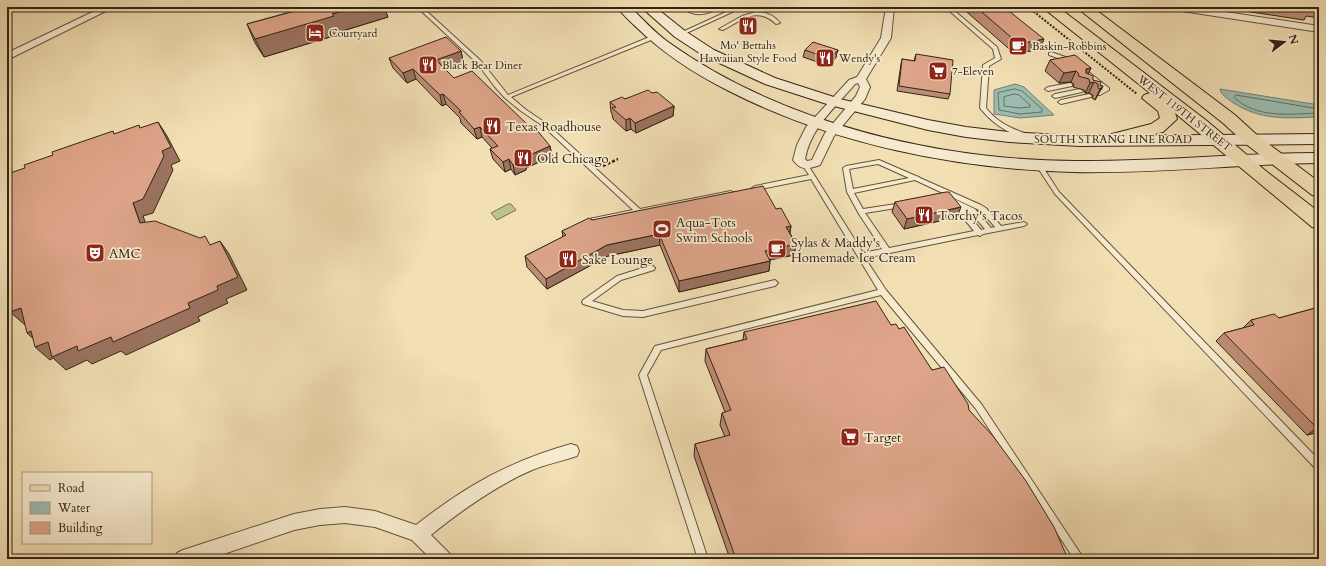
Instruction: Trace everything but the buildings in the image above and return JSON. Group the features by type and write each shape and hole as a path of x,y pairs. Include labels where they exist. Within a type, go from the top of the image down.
{"main road":[{"name":"SOUTH STRANG LINE ROAD","path":"623,7 640,25 675,53 725,84 757,100 834,128 908,147 997,162 1039,166 1109,166 1276,158 1319,158"},
{"name":"SOUTH STRANG LINE ROAD","path":"647,7 680,34 709,53 770,81 835,102 928,125 966,132 1037,139 1080,141 1114,139 1221,141 1319,139"},
{"path":"1037,7 1165,110 1169,119 1157,128 1114,139"},
{"name":"WEST 119TH STREET","path":"1049,7 1221,141 1261,176 1319,222"},
{"name":"WEST 119TH STREET","path":"1082,7 1229,119 1252,140 1319,191"}],"street":[{"path":"7,57 110,7"},
{"path":"861,79 865,88 861,97 834,128 816,162 806,166 799,160 802,145 810,130 852,82 861,79 886,38 890,7"},
{"path":"1182,8 1319,29"},
{"path":"418,534 458,502 501,476 537,461 571,451"},
{"path":"193,557 294,522 320,517 346,516 375,519 418,534 443,559"}],"lane":[{"path":"419,7 480,62 497,86 508,97 556,135 638,211"},
{"path":"684,7 691,13 696,14 718,7"},
{"path":"680,34 741,7"},
{"path":"947,7 995,48 998,59 986,65 983,93 983,108 991,120 1006,129 1037,139"},
{"path":"721,29 748,16 759,14 767,15 778,23"},
{"path":"508,97 654,37"},
{"path":"1051,54 1074,62 1100,86 1108,89 1098,94"},
{"path":"1048,89 1070,85"},
{"path":"1055,96 1080,91"},
{"path":"1061,102 1089,96"},
{"path":"887,251 861,212 850,192 846,168 879,162 918,178 980,207 1000,229"},
{"path":"806,166 811,177 883,292 980,407 1079,559"},
{"path":"1039,166 1057,193 1319,466"},
{"path":"747,190 811,177"},
{"path":"850,192 918,178"},
{"path":"585,222 739,191"},
{"path":"940,197 951,200 960,206 973,211 990,232"},
{"path":"861,212 896,206"},
{"path":"960,206 962,212 980,234"},
{"path":"861,256 980,234 1024,224"},
{"path":"652,268 619,278 586,302 623,314 643,314 775,283"},
{"path":"703,559 643,375 658,348 883,292"}],"path":[{"path":"1028,7 1138,95"},
{"path":"556,135 580,124"},
{"path":"594,170 618,159"}],"green space":[{"path":"508,204 511,204 516,210 497,220 491,213"}],"water":[{"path":"1015,84 1024,87 1054,115 1020,118 994,114 994,90"},
{"path":"1220,89 1319,105 1319,117 1285,118 1253,112 1232,102 1223,95"}],"place":[{"name":"Mo' Bettahs Hawaiian Style Food","path":"748,26"},
{"name":"Courtyard","path":"315,33"},
{"name":"Baskin-Robbins","path":"1018,46"},
{"name":"Wendy's","path":"825,58"},
{"name":"Black Bear Diner","path":"428,65"},
{"name":"7-Eleven","path":"938,71"},
{"name":"Texas Roadhouse","path":"492,126"},
{"name":"Old Chicago","path":"523,158"},
{"name":"Torchy's Tacos","path":"924,215"},
{"name":"Aqua-Tots Swim Schools","path":"662,229"},
{"name":"Sylas & Maddy's Homemade Ice Cream","path":"777,249"},
{"name":"AMC","path":"95,253"},
{"name":"Sake Lounge","path":"568,259"},
{"name":"Target","path":"850,437"}]}
